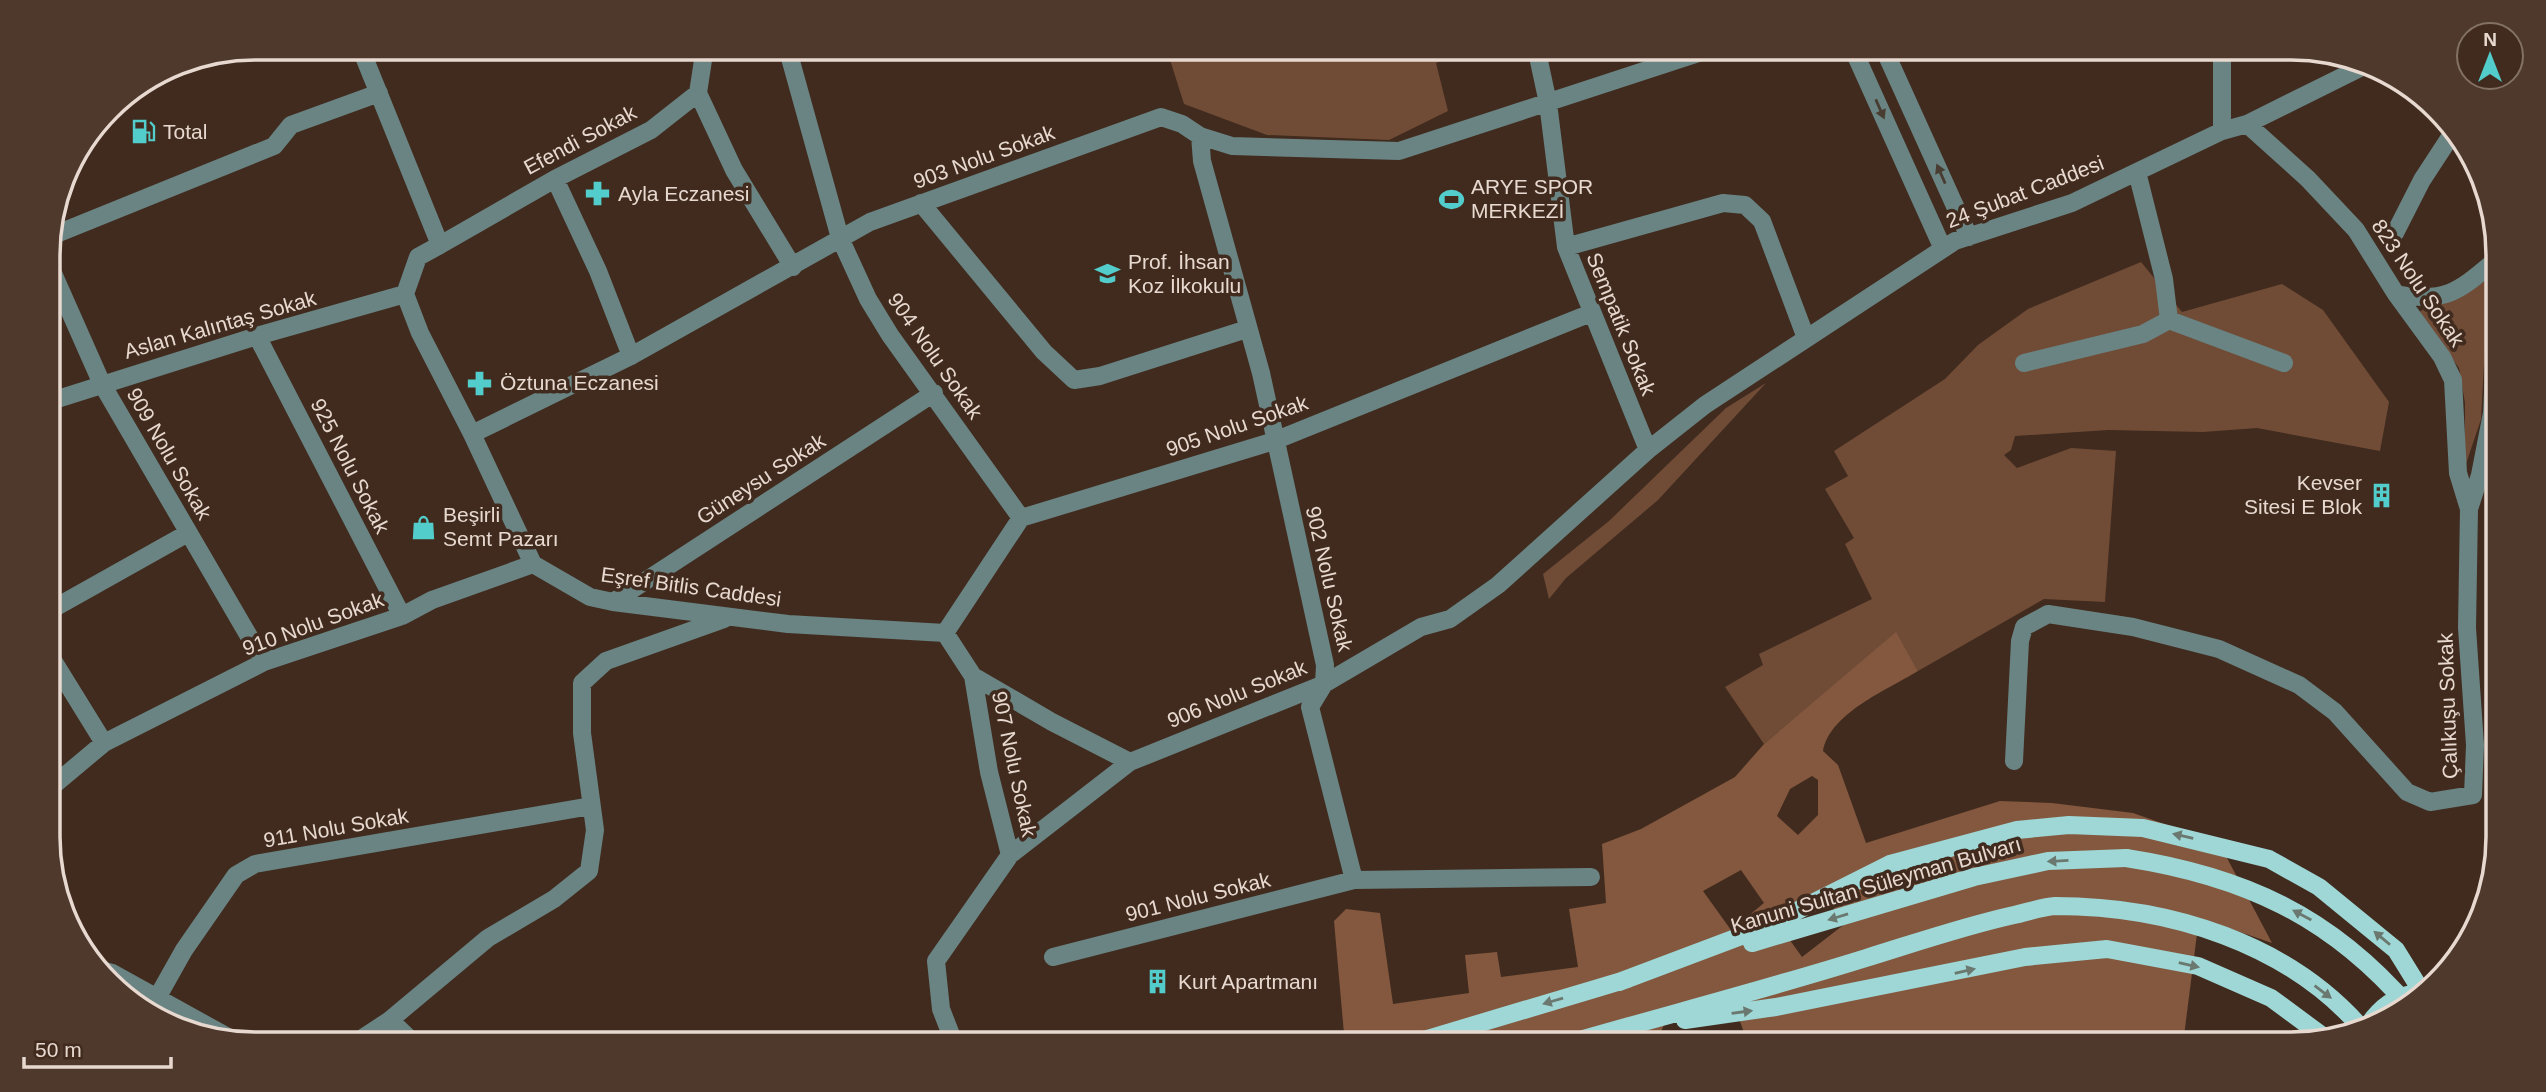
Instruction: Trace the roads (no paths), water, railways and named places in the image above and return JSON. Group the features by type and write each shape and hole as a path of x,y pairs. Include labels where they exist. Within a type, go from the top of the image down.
{"main road":[{"path":"1619,982 1765,927 1890,864 2017,830 2069,825 2143,828 2269,859 2319,887 2396,950 2419,985"},
{"name":"Kanuni Sultan Süleyman Bulvarı","path":"1450,1032 1974,877 2048,861 2126,858 2223,878 2309,918 2381,973 2401,998"},
{"path":"1608,1032 1780,985 1984,921 2053,906 2127,912 2209,927 2284,963 2345,1008 2357,1021"},
{"path":"1626,1027 1776,1007 2025,957 2107,949 2198,966 2271,998 2315,1031"},
{"path":"2379,1012 2389,1002 2407,994"}],"street":[{"name":"Sempatik Sokak","path":"1539,59 1548,103 1566,247 1648,450"},
{"name":"903 Nolu Sokak","path":"472,434 631,356 828,248 840,237 921,203 1161,117 1182,124 1200,136 1232,146 1399,151 1680,59"},
{"path":"1858,59 1943,249"},
{"path":"1889,59 1969,237"},
{"path":"2222,59 2222,131"},
{"path":"365,60 440,245 418,257 405,294 420,333 472,434 533,564"},
{"path":"703,60 698,93 734,170 793,267"},
{"name":"904 Nolu Sokak","path":"791,60 840,237 868,299 890,335 1021,518"},
{"name":"24 Şubat Caddesi","path":"1648,450 1705,405 1943,249 1969,237 2072,203 2222,131 2247,124 2355,70"},
{"path":"61,232 274,146 291,125 379,93"},
{"name":"Efendi Sokak","path":"440,245 555,179 651,130 698,93"},
{"name":"823 Nolu Sokak","path":"2247,124 2308,180 2356,230 2385,246 2396,294 2442,357 2453,380 2458,474 2469,509"},
{"name":"902 Nolu Sokak","path":"1200,136 1202,161 1261,373 1325,665 1324,684 1310,707 1354,880"},
{"path":"2385,246 2448,140"},
{"path":"2137,172 2164,279 2169,320"},
{"path":"555,179 598,271 631,356"},
{"path":"921,203 1044,352 1073,380 1100,376 1247,329"},
{"path":"1566,247 1723,203 1745,205 1762,221 1807,338"},
{"path":"2396,294 2416,298 2436,297 2470,284 2486,269"},
{"name":"909 Nolu Sokak","path":"60,289 102,384 264,662"},
{"name":"Aslan Kalıntaş Sokak","path":"60,398 257,336 405,294"},
{"name":"905 Nolu Sokak","path":"1021,518 1274,441 1591,313"},
{"path":"2024,363 2143,334 2169,320 2284,363"},
{"name":"925 Nolu Sokak","path":"257,336 402,616"},
{"name":"Güneysu Sokak","path":"613,602 934,393"},
{"name":"Çalıkuşu Sokak","path":"2014,761 2020,642 2024,627 2048,614 2133,627 2220,649 2299,685 2326,706 2407,792 2430,802 2473,795 2475,745 2467,628 2469,509 2486,444"},
{"name":"906 Nolu Sokak","path":"1010,855 1130,762 1324,684 1421,627 1450,618 1499,585 1648,450"},
{"path":"1021,518 946,633 973,676 1052,722 1130,762"},
{"path":"59,605 188,533"},
{"name":"910 Nolu Sokak","path":"59,781 104,743 264,662 402,616 432,600 533,564"},
{"name":"Eşref Bitlis Caddesi","path":"533,564 590,597 613,602 788,624 946,633"},
{"path":"372,1032 488,939 554,899 589,871 594,841 582,733 583,683 606,661 727,618"},
{"path":"59,671 104,743"},
{"name":"907 Nolu Sokak","path":"950,1032 940,1009 936,961 1010,855 989,772 973,676"},
{"name":"911 Nolu Sokak","path":"157,998 184,950 236,875 255,864 591,806"},
{"path":"1354,880 1591,877"},
{"name":"901 Nolu Sokak","path":"1053,957 1354,880"},
{"path":"115,975 210,1027"},
{"path":"390,1020 402,1032"}],"place":[{"name":"Total","path":"143,132"},
{"name":"Ayla Eczanesi","path":"598,194"},
{"name":"ARYE SPOR MERKEZİ","path":"1451,199"},
{"name":"Prof. İhsan Koz İlkokulu","path":"1108,274"},
{"name":"Öztuna Eczanesi","path":"480,383"},
{"name":"Kevser Sitesi E Blok","path":"2382,495"},
{"name":"Beşirli Semt Pazarı","path":"423,527"},
{"name":"Kurt Apartmanı","path":"1158,982"}]}
